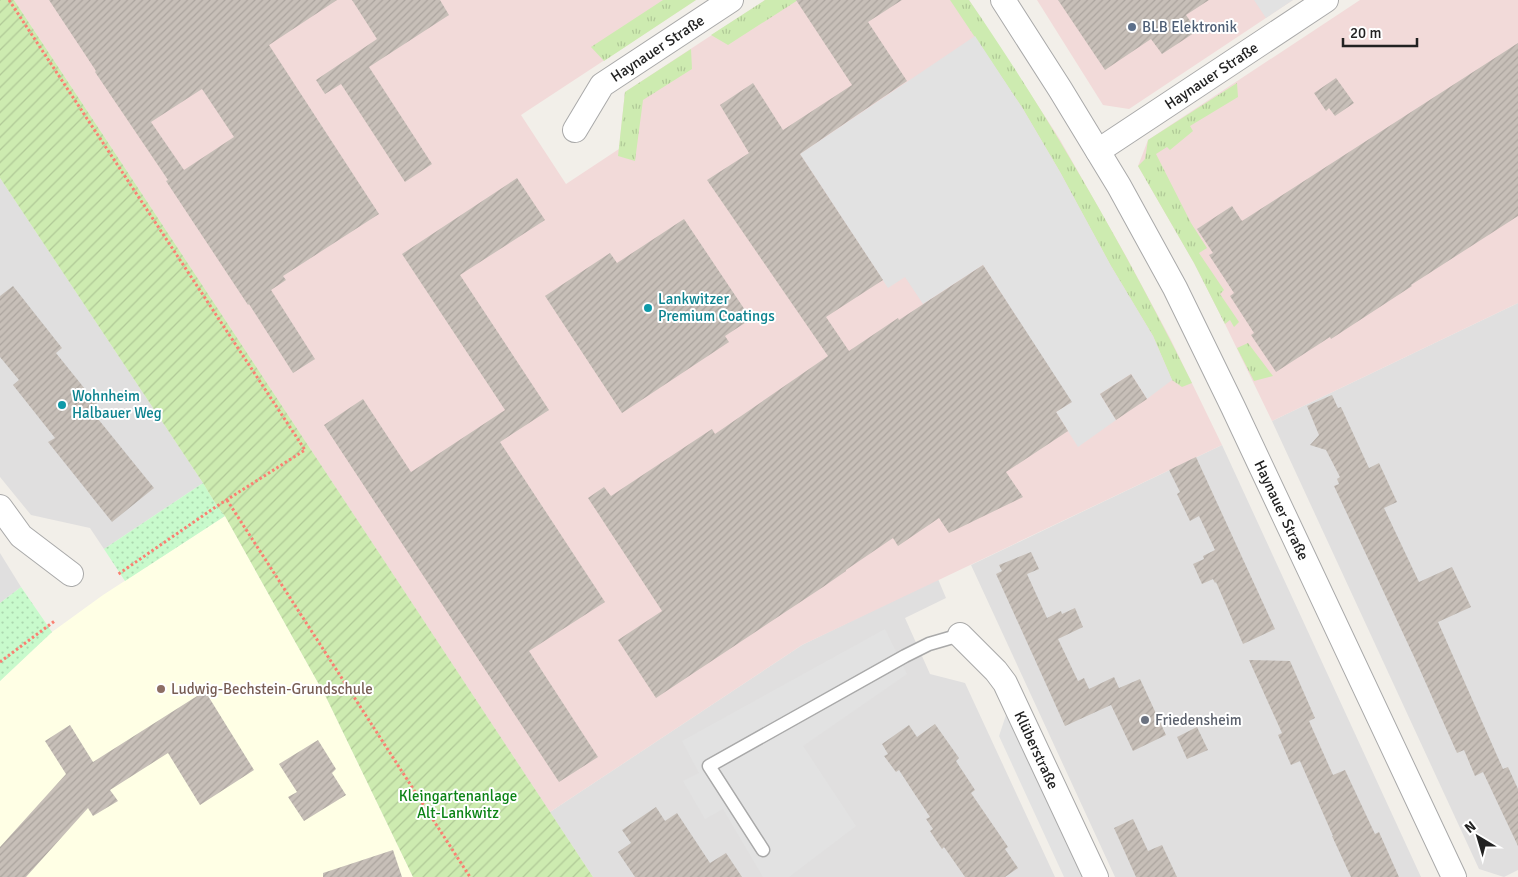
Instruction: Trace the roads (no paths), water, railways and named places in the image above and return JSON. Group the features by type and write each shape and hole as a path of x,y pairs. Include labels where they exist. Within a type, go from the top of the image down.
{"street":[{"name":"Haynauer Straße","path":"575,130 602,85 731,0"},
{"name":"Haynauer Straße","path":"1003,0 1119,186 1184,306 1454,877"},
{"name":"Haynauer Straße","path":"1098,152 1326,0"},
{"path":"0,507 22,536 71,574"},
{"name":"Klüberstraße","path":"960,635 996,671 1005,683 1096,877"}],"lane":[{"path":"763,850 709,766 905,656 929,644 960,635"}],"place":[{"name":"BLB Elektronik","path":"1132,27"},
{"name":"Lankwitzer Premium Coatings","path":"648,308"},
{"name":"Wohnheim Halbauer Weg","path":"62,405"},
{"name":"Ludwig-Bechstein-Grundschule","path":"161,689"},
{"name":"Friedensheim","path":"1145,720"}],"park label":[{"name":"Kleingartenanlage Alt-Lankwitz","path":"458,804"}]}
